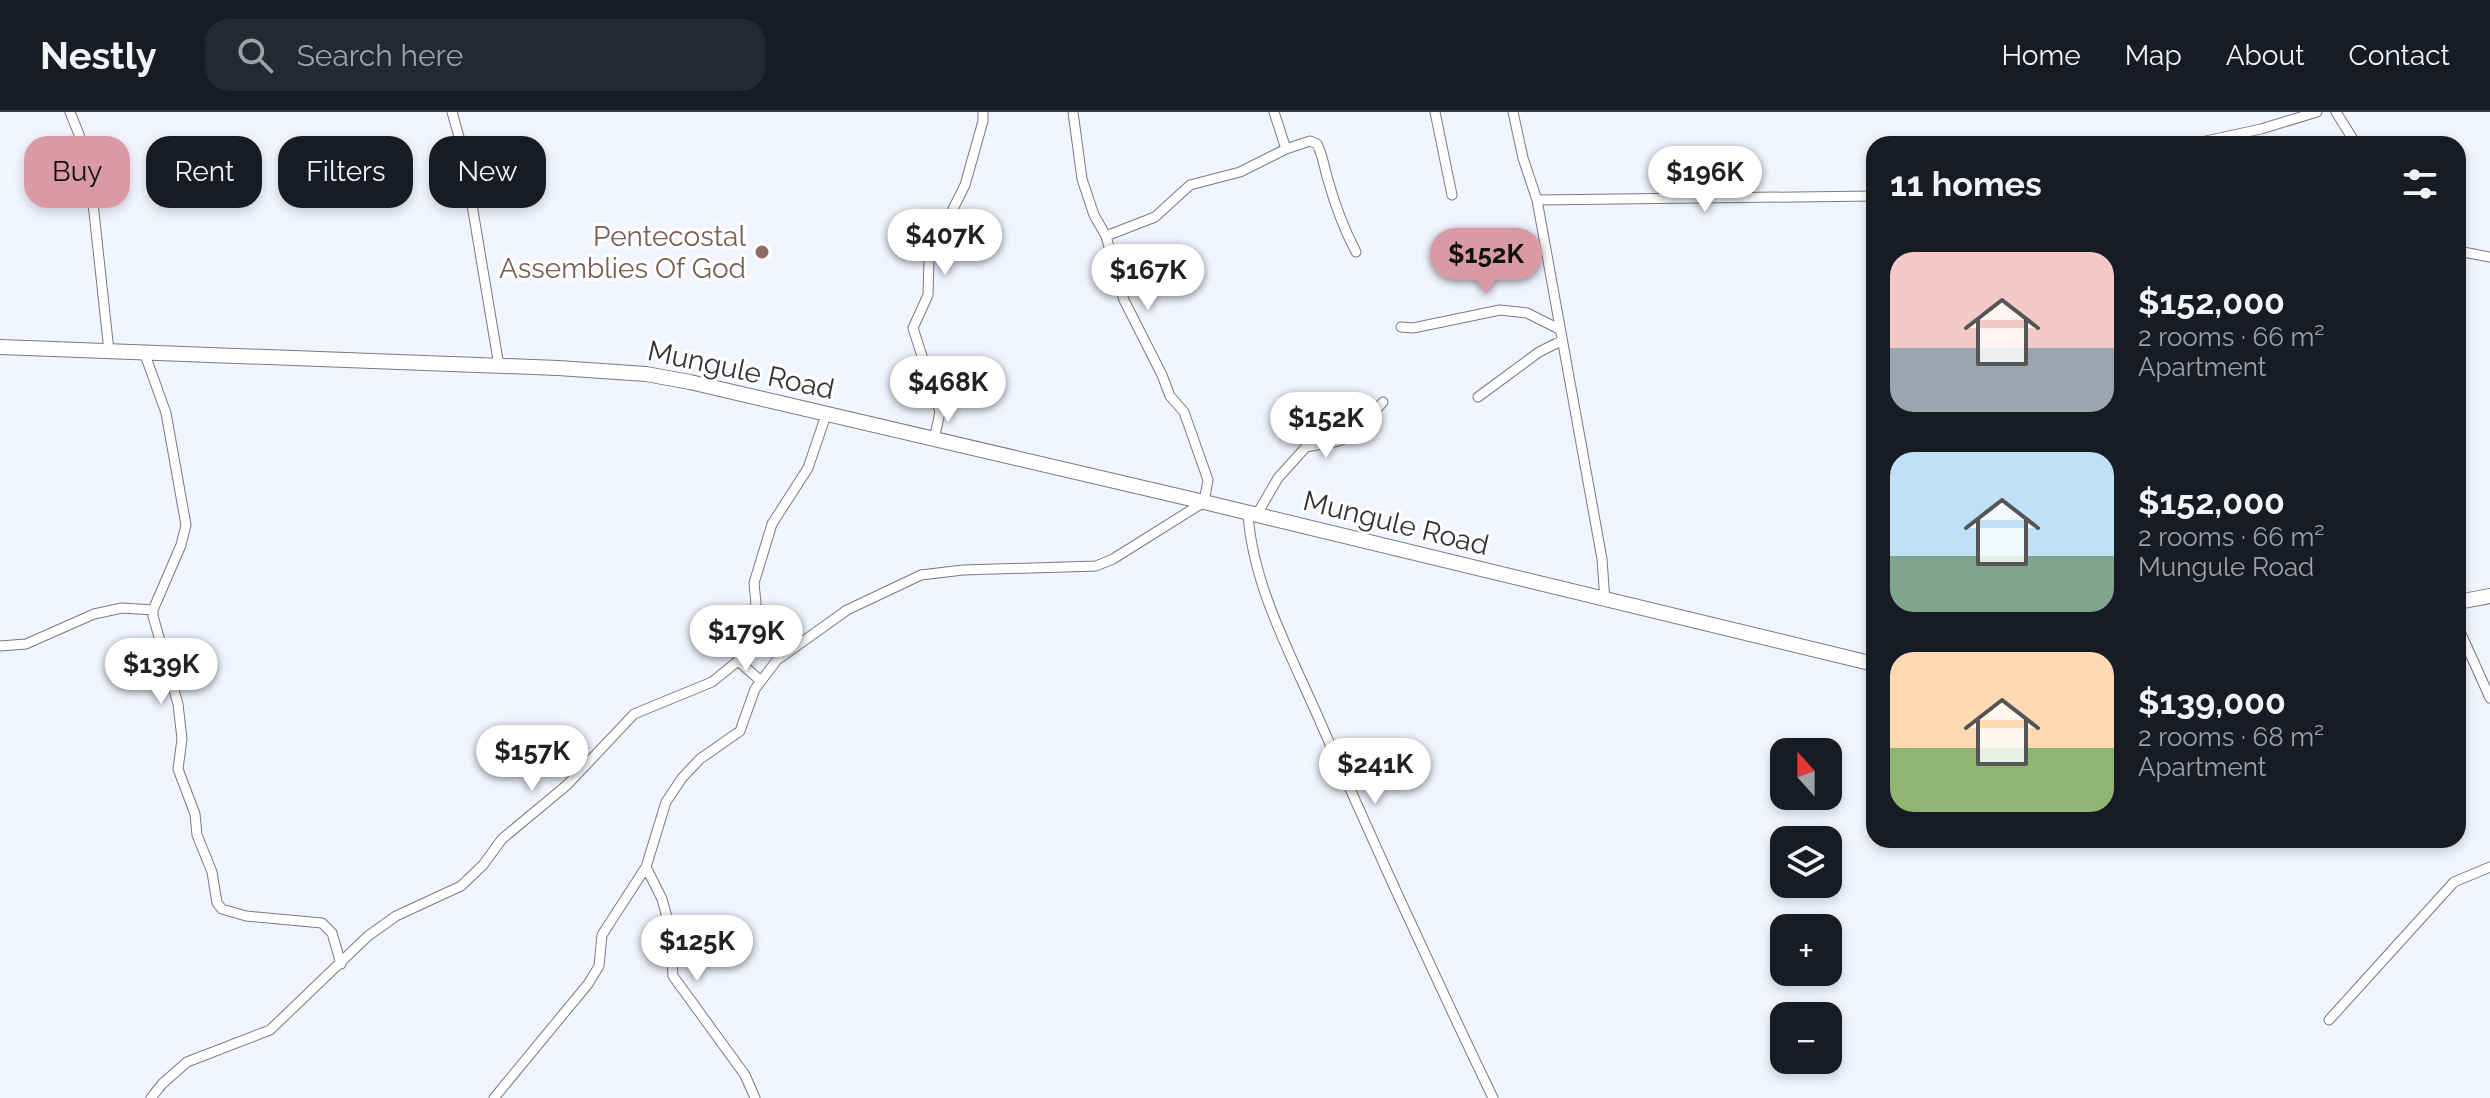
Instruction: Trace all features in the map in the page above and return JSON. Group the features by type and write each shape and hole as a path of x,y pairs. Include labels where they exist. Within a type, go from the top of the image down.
{"street":[{"path":"70,112 88,157 109,351"},
{"path":"452,112 463,151 499,366"},
{"path":"934,440 940,412 913,328 928,295 929,260 965,185 983,112"},
{"path":"494,1098 588,984 599,966 602,935 646,867 666,802 700,759 740,731 755,689 777,660 847,610 921,575 963,570 1096,566 1113,559 1204,502 1208,480 1184,412 1170,396 1124,300 1106,236 1094,215 1082,179 1073,112"},
{"path":"1274,112 1286,149"},
{"path":"1435,112 1452,195"},
{"path":"1513,112 1523,158 1537,200 1602,559 1605,601"},
{"path":"2229,136 2317,112"},
{"path":"2336,112 2351,136"},
{"path":"1106,236 1155,217 1190,185 1240,172 1286,149 1310,141 1317,144 1322,154 1345,231 1356,252"},
{"path":"1537,200 1866,196"},
{"path":"2466,252 2490,257"},
{"path":"1401,327 1413,328 1500,310 1527,313 1559,329"},
{"path":"1478,397 1539,352 1561,341"},
{"name":"Mungule Road","path":"0,347 586,369 646,374 1204,502 1866,662"},
{"path":"144,352 166,413 186,525 181,545 153,610 178,704 182,739 178,769 195,814 197,835 212,872 217,903 222,909 246,916 322,923 332,933 341,964"},
{"path":"1383,402 1353,435 1306,447 1278,478 1252,515 1250,540 1264,590 1359,808 1493,1098"},
{"path":"151,1098 187,1062 270,1030 368,936 396,916 461,886 502,839 567,785 634,714 712,682 738,661 756,603 754,583 768,533 808,468 826,415"},
{"path":"2466,600 2490,596"},
{"path":"0,646 26,644 94,614 122,608 153,610"},
{"path":"2466,645 2490,698"},
{"path":"738,661 761,681"},
{"path":"646,867 662,899 670,928 673,976 745,1075 755,1098"},
{"path":"2329,1020 2454,882 2490,867"}],"place":[{"name":"Pentecostal Assemblies Of God","path":"762,252"}]}
